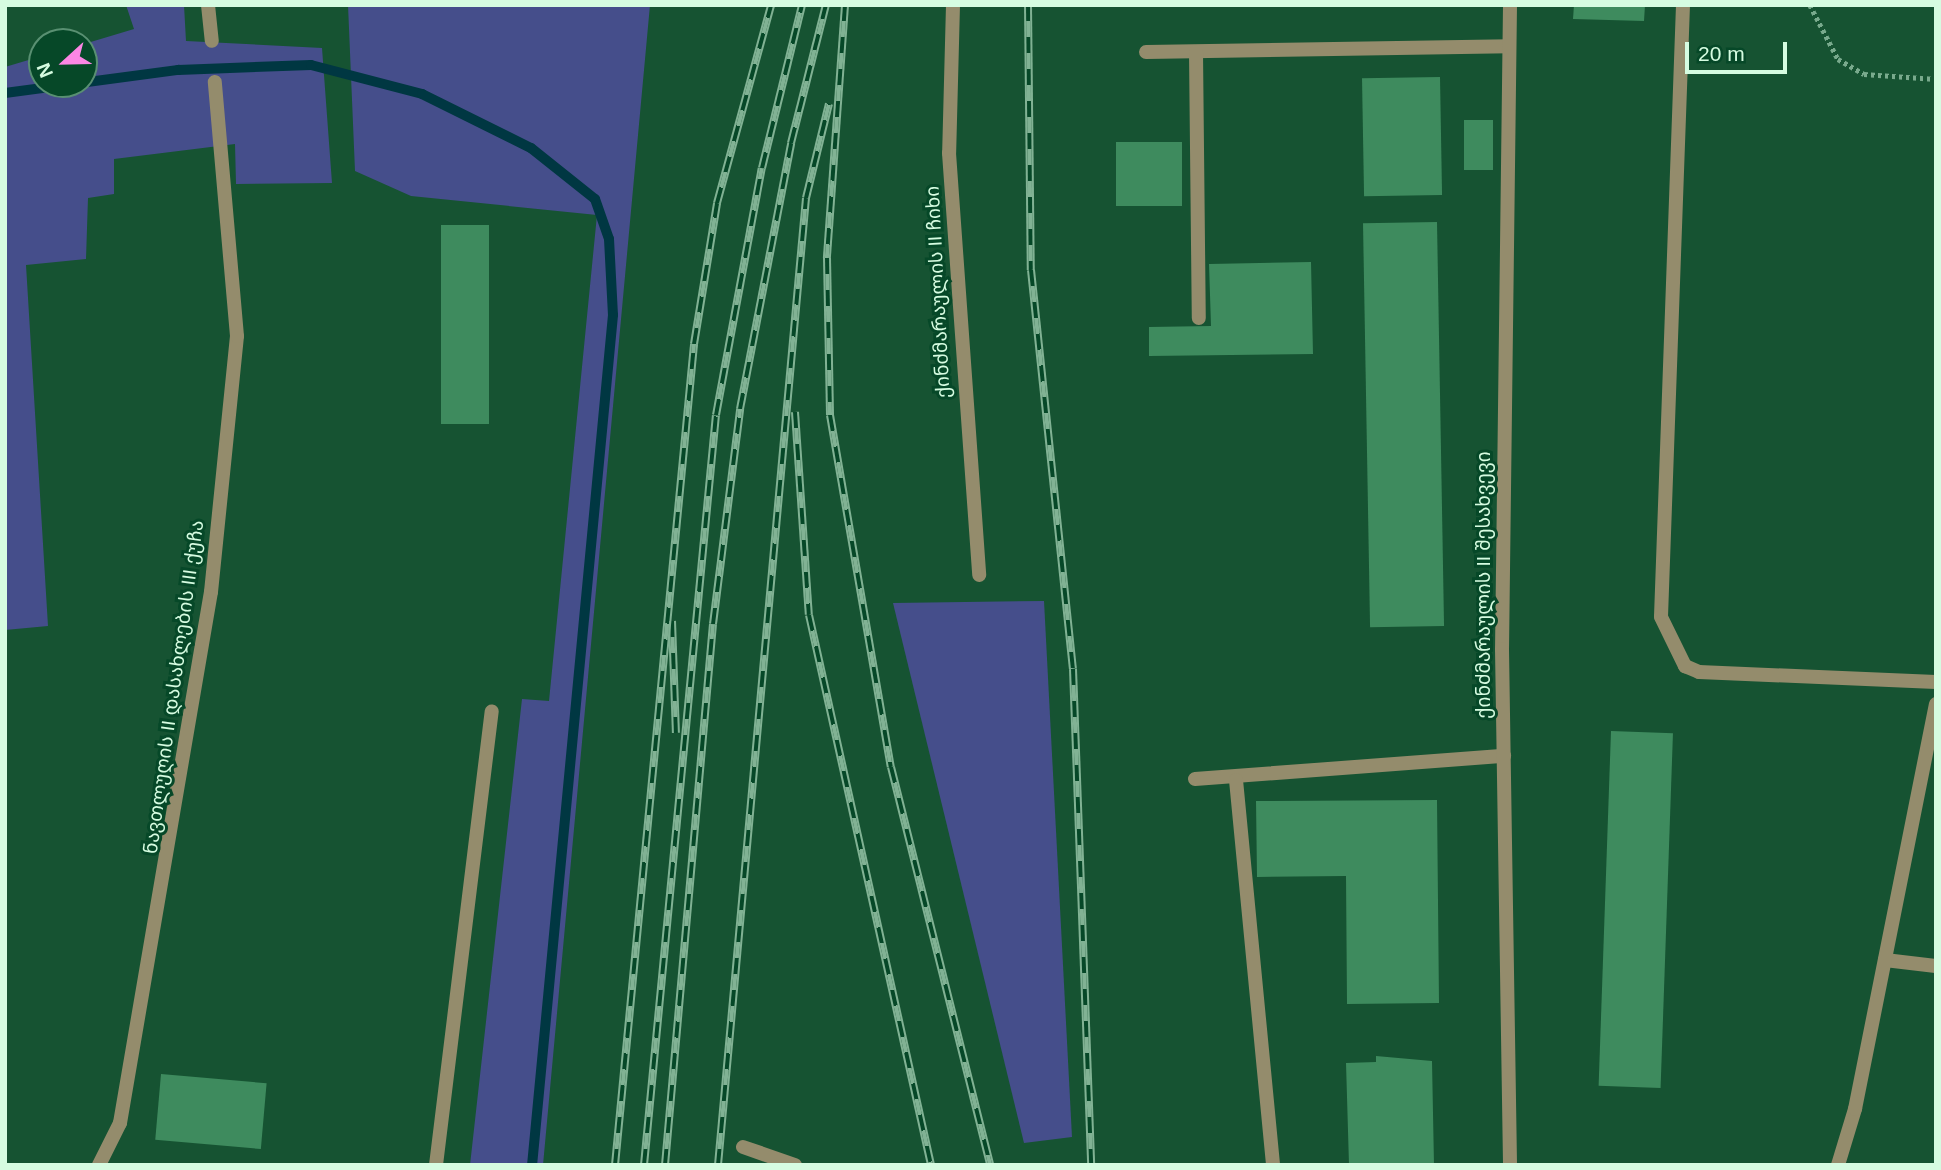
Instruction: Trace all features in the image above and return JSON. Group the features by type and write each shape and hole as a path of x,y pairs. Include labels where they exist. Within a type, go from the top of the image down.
{"street":[{"path":"208,5 212,41"},
{"name":"ქინძმარაულის II ჩიხი","path":"953,5 949,153 979,575"},
{"name":"ქინძმარაულის II შესახვევი","path":"1510,5 1504,755 1510,1165"},
{"path":"1682,5 1661,617 1685,666 1699,672 1936,682"},
{"path":"1146,52 1509,46"},
{"path":"1196,52 1199,318"},
{"name":"ნავთლუღის II დასახლების III ქუჩა","path":"99,1165 120,1123 211,592 237,336 215,82"},
{"path":"1838,1165 1885,960 1936,704"},
{"path":"436,1165 492,711"},
{"path":"1195,779 1236,780 1504,755"},
{"path":"1236,780 1273,1165"},
{"path":"1885,960 1936,966"},
{"path":"743,1147 795,1165"}],"path":[{"path":"1810,5 1838,59 1864,74 1936,79"}],"shaded area":[{"path":"126,5 184,5 186,41 322,48 332,183 236,184 235,144 114,159 114,194 88,198 86,259 26,265 48,626 5,630 5,67 28,60 28,98 98,98 98,40 134,29"},
{"path":"348,5 650,5 543,1165 470,1165 522,699 549,701 597,215 411,196 355,171"},
{"path":"1044,601 1072,1137 1024,1143 893,603"}],"building":[{"path":"1574,5 1645,5 1644,21 1573,19"},
{"path":"1440,77 1442,195 1364,196 1362,78"},
{"path":"1464,120 1493,120 1493,170 1464,170"},
{"path":"1116,142 1182,142 1182,206 1116,206"},
{"path":"1437,222 1444,626 1370,627 1363,223"},
{"path":"441,225 489,225 489,424 441,424"},
{"path":"1311,262 1313,354 1149,356 1149,327 1211,326 1209,264"},
{"path":"1611,731 1673,733 1661,1088 1599,1086"},
{"path":"1437,800 1439,1003 1347,1004 1346,876 1257,877 1256,801"},
{"path":"1376,1056 1432,1061 1434,1165 1349,1165 1346,1063 1376,1062"},
{"path":"161,1074 267,1083 261,1149 155,1140"}],"waterway":[{"path":"5,93 178,70 311,65 422,94 531,148 595,199 609,239 613,315 532,1165"}],"railway":[{"path":"615,1165 694,344 717,203 771,5"},
{"path":"644,1165 716,415 762,168 802,5"},
{"path":"665,1165 713,624 740,409 791,143 826,5"},
{"path":"845,5 827,258 830,415 891,767 990,1165"},
{"path":"1028,5 1031,270 1073,669 1091,1165"},
{"path":"718,1165 806,198 829,104"},
{"path":"795,412 809,615 931,1165"},
{"path":"672,621 676,733"}]}
